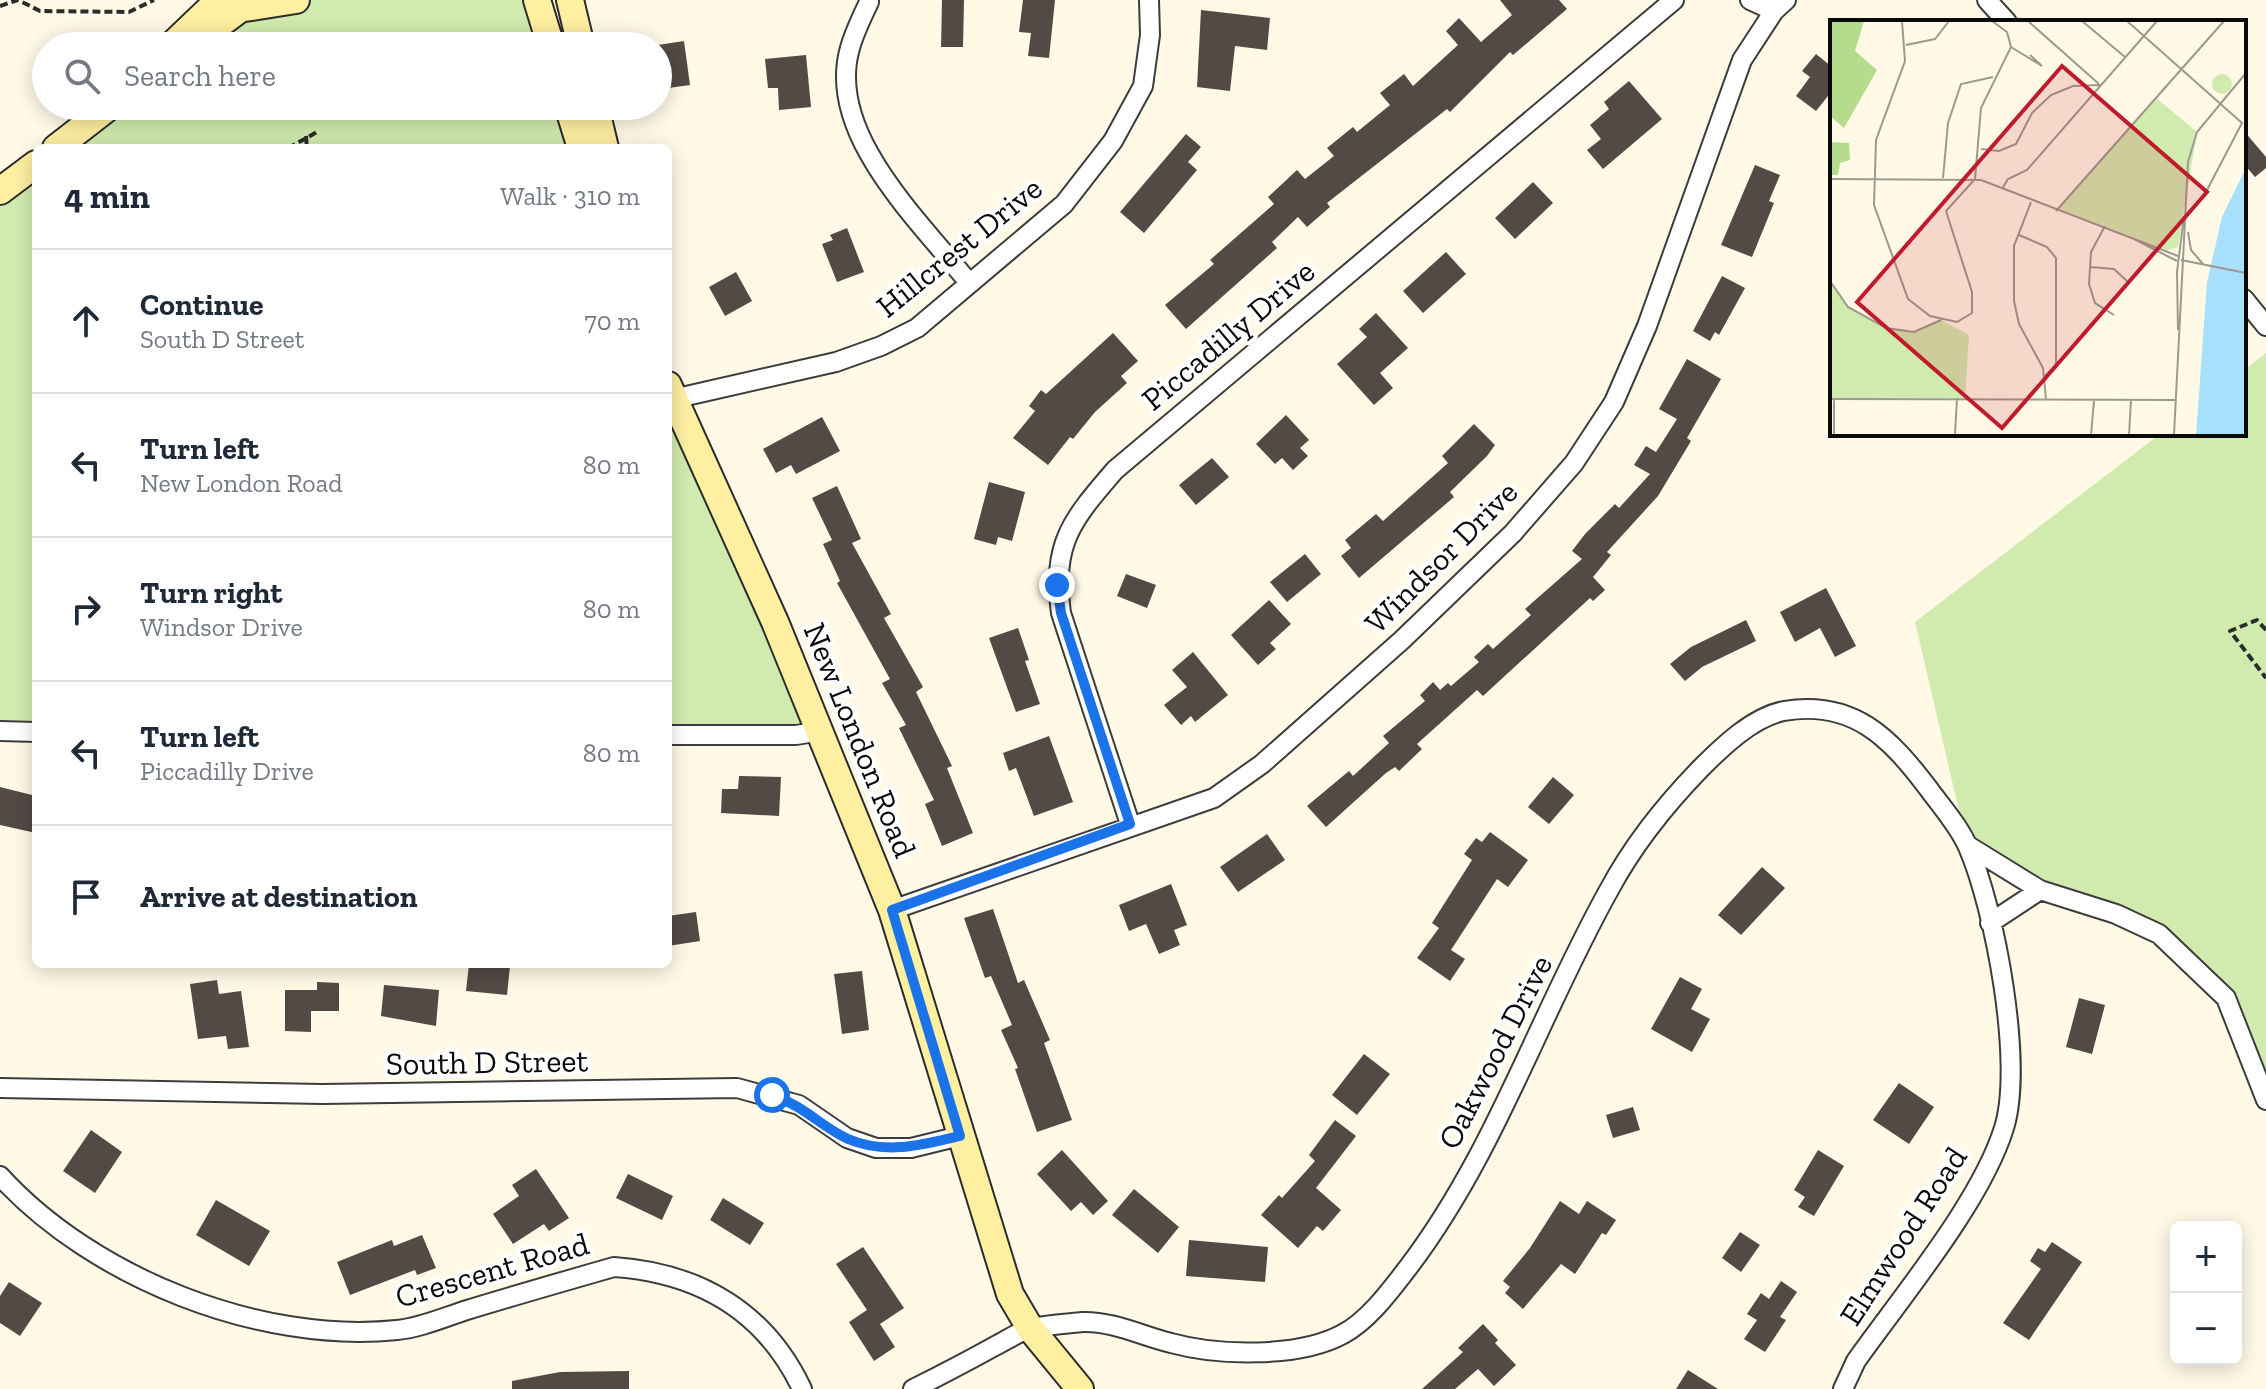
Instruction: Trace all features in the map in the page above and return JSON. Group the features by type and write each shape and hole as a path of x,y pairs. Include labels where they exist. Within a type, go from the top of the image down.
{"street":[{"path":"186,32 219,0"},
{"path":"209,32 248,4 296,0"},
{"path":"537,0 547,32"},
{"path":"570,0 578,32"},
{"name":"Hillcrest Drive","path":"672,392 836,362 881,346 917,328 1064,204 1113,141 1143,86 1150,35 1149,0"},
{"name":"Piccadilly Drive","path":"1130,824 1061,613 1057,585 1060,549 1081,509 1115,470 1674,0"},
{"path":"1750,0 1780,6"},
{"path":"1987,0 2005,20"},
{"path":"869,2 849,51 848,103 861,142 886,180 969,283"},
{"name":"Windsor Drive","path":"892,910 1130,824 1175,814 1214,798 1262,764 1402,640 1513,533 1574,463 1614,402 1647,326 1742,60 1780,6"},
{"path":"61,144 92,120"},
{"path":"572,120 580,144"},
{"path":"598,120 604,144"},
{"path":"0,191 32,167"},
{"path":"2246,301 2266,326"},
{"name":"New London Road","path":"672,394 821,731 892,910 1010,1294 1030,1328 1080,1389"},
{"name":"Oakwood Drive","path":"913,1389 1030,1328 1057,1328 1081,1322 1115,1326 1175,1345 1235,1354 1299,1347 1343,1334 1386,1296 1436,1231 1514,1090 1609,889 1665,805 1719,750 1778,712 1813,708 1851,715 1895,746 1967,845 1990,923"},
{"path":"0,731 32,732"},
{"path":"672,735 796,735 821,731"},
{"path":"1967,845 2040,890 2116,914 2159,934 2226,998 2266,1100"},
{"path":"1990,923 2040,890"},
{"name":"Elmwood Road","path":"1843,1389 1856,1361 1984,1174 2005,1126 2012,1076 2006,1014 1990,923"},
{"name":"South D Street","path":"0,1088 322,1094 737,1088 799,1105 847,1138 876,1148 911,1148 960,1136"},
{"name":"Crescent Road","path":"0,1176 60,1230 136,1277 214,1310 335,1332 400,1330 614,1267 650,1269 711,1290 739,1310 787,1356 802,1389"}],"path":[{"path":"0,6 18,0 40,11 129,12 154,0"},
{"path":"294,144 319,131"},
{"path":"306,136 307,144"},
{"path":"2266,630 2257,620 2230,631 2266,678"}],"green space":[{"path":"296,0 537,0 547,32 210,32 245,8"},
{"path":"92,120 572,120 580,144 61,144"},
{"path":"32,167 32,732 0,731 0,191"},
{"path":"2266,353 2266,1100 2226,998 2159,934 2040,890 1967,845 1915,622 2157,436 2246,436 2246,368"},
{"path":"672,394 821,731 672,735"}],"building":[{"path":"942,0 964,0 963,47 941,47"},
{"path":"1023,0 1055,0 1049,58 1028,56 1031,33 1019,32"},
{"path":"1500,0 1559,0 1567,9 1513,55 1510,52 1450,112 1447,109 1327,203 1330,207 1307,227 1298,217 1272,242 1277,248 1186,329 1165,305 1214,264 1210,260 1274,204 1268,197 1297,170 1305,179 1334,156 1327,148 1353,127 1357,132 1390,105 1380,93 1404,74 1413,86 1458,45 1446,31 1459,18 1481,42 1512,15"},
{"path":"1201,10 1270,18 1267,50 1235,46 1230,91 1197,87"},
{"path":"684,41 690,85 672,87 672,43"},
{"path":"1816,54 1830,65 1830,94 1816,111 1796,96 1810,77 1802,71"},
{"path":"806,55 811,107 779,110 778,88 768,88 765,59"},
{"path":"1629,81 1662,119 1603,169 1587,150 1601,139 1590,125 1609,109 1604,102"},
{"path":"2246,133 2266,157 2266,168 2255,177 2246,166"},
{"path":"1186,134 1201,147 1188,162 1197,170 1144,233 1120,212"},
{"path":"1755,165 1780,175 1769,201 1774,203 1752,257 1721,245"},
{"path":"1533,182 1553,203 1515,239 1495,218"},
{"path":"847,228 864,272 837,282 822,244 833,240 830,235"},
{"path":"1446,252 1466,274 1423,313 1403,291"},
{"path":"736,272 752,301 725,316 709,287"},
{"path":"1722,276 1745,288 1719,335 1715,332 1710,341 1693,331"},
{"path":"1376,313 1408,348 1380,373 1393,388 1374,405 1337,364 1367,337 1359,329"},
{"path":"1113,333 1138,361 1121,376 1127,383 1095,412 1073,439 1070,437 1048,465 1013,438 1035,411 1029,406 1041,390 1046,394"},
{"path":"1687,359 1721,379 1687,438 1691,441 1658,496 1607,552 1611,555 1593,577 1605,590 1593,601 1590,598 1483,696 1477,690 1417,744 1422,749 1399,771 1395,767 1386,773 1326,827 1307,806 1349,771 1353,776 1389,743 1383,736 1425,701 1420,695 1433,682 1440,690 1448,683 1451,686 1479,662 1474,657 1488,644 1493,649 1531,615 1525,609 1582,559 1572,551 1585,534 1615,504 1619,508 1650,474 1634,465 1646,446 1656,452 1677,419 1659,409"},
{"path":"1286,415 1309,440 1300,448 1308,456 1293,470 1282,458 1275,464 1256,444"},
{"path":"822,417 840,451 796,474 791,465 776,473 763,449"},
{"path":"1474,424 1495,445 1487,456 1450,492 1454,497 1359,578 1341,556 1351,548 1345,540 1376,514 1383,521 1448,463 1442,456"},
{"path":"1212,458 1229,477 1196,505 1179,485"},
{"path":"989,482 1025,492 1012,541 998,537 996,545 974,539"},
{"path":"837,486 861,539 852,543 891,614 884,618 923,687 916,692 952,766 947,768 973,833 942,846 925,804 934,800 899,728 906,725 882,683 890,679 837,583 840,581 823,544 832,540 812,498"},
{"path":"1305,554 1321,574 1287,602 1270,582"},
{"path":"1126,574 1156,585 1147,608 1117,596"},
{"path":"1826,588 1856,646 1835,657 1820,628 1795,642 1780,612"},
{"path":"1269,600 1291,624 1270,643 1276,649 1258,665 1231,635"},
{"path":"1746,620 1756,641 1702,667 1685,681 1670,664 1691,647"},
{"path":"1018,628 1029,660 1025,661 1040,704 1016,712 989,638"},
{"path":"1193,652 1228,695 1195,722 1191,716 1181,725 1164,705 1187,687 1172,670"},
{"path":"1049,736 1073,802 1034,816 1016,768 1009,771 1003,753"},
{"path":"739,776 781,777 779,816 721,813 722,789 738,789"},
{"path":"1553,777 1574,795 1549,824 1528,807"},
{"path":"0,787 32,795 32,832 0,825"},
{"path":"1490,832 1528,860 1508,887 1497,879 1451,950 1465,959 1450,981 1417,958 1439,928 1432,923 1472,860 1464,854 1476,838 1482,842"},
{"path":"1267,834 1285,860 1238,892 1220,867"},
{"path":"1762,867 1785,888 1741,935 1718,915"},
{"path":"1171,884 1187,925 1174,930 1180,945 1159,954 1146,924 1129,931 1119,905"},
{"path":"993,909 1018,983 1024,980 1050,1040 1044,1043 1072,1120 1037,1132 1015,1069 1018,1068 1001,1030 1012,1025 991,976 985,978 964,918"},
{"path":"696,912 700,941 672,945 672,915"},
{"path":"469,968 510,968 507,995 466,991"},
{"path":"862,971 869,1030 842,1034 834,974"},
{"path":"1680,977 1702,989 1691,1009 1710,1019 1692,1052 1651,1029"},
{"path":"217,980 219,994 241,991 249,1047 228,1049 226,1036 198,1039 190,984"},
{"path":"317,982 339,983 339,1011 311,1011 311,1032 285,1031 285,990 317,990"},
{"path":"384,985 439,990 436,1026 381,1016"},
{"path":"2079,998 2105,1005 2092,1054 2066,1047"},
{"path":"1364,1054 1390,1074 1357,1115 1332,1095"},
{"path":"1899,1083 1934,1107 1909,1144 1873,1120"},
{"path":"1633,1107 1640,1130 1613,1138 1606,1115"},
{"path":"1335,1120 1356,1136 1316,1188 1341,1210 1323,1231 1317,1226 1298,1248 1261,1215 1279,1195 1282,1198 1315,1161 1309,1155"},
{"path":"91,1130 122,1152 95,1193 63,1171"},
{"path":"1062,1150 1108,1201 1093,1215 1081,1202 1071,1211 1037,1174"},
{"path":"1818,1150 1844,1166 1814,1216 1798,1207 1805,1197 1794,1190"},
{"path":"536,1169 569,1218 549,1231 544,1224 513,1244 493,1214 519,1196 512,1185"},
{"path":"628,1174 673,1196 662,1220 616,1198"},
{"path":"1134,1189 1179,1227 1158,1253 1112,1215"},
{"path":"723,1198 764,1223 750,1245 710,1220"},
{"path":"216,1200 270,1231 249,1266 196,1235"},
{"path":"1560,1201 1579,1214 1587,1201 1616,1220 1606,1235 1602,1233 1575,1274 1561,1264 1523,1309 1505,1293 1510,1287 1503,1281 1530,1248"},
{"path":"1740,1232 1760,1245 1741,1272 1722,1258"},
{"path":"422,1235 436,1268 417,1275 415,1270 350,1295 337,1262 392,1240 394,1246"},
{"path":"1189,1240 1268,1247 1265,1282 1186,1276"},
{"path":"2052,1242 2082,1262 2029,1340 2003,1323 2041,1269 2030,1261 2038,1248 2045,1252"},
{"path":"863,1247 904,1308 880,1324 895,1347 874,1361 849,1322 867,1310 836,1264"},
{"path":"1781,1281 1797,1292 1780,1317 1786,1320 1765,1352 1744,1339 1757,1320 1747,1314 1761,1293 1769,1299"},
{"path":"9,1282 42,1303 20,1336 0,1323 0,1296"},
{"path":"1483,1324 1498,1340 1495,1343 1516,1365 1494,1386 1478,1369 1455,1389 1422,1389 1463,1352 1458,1348"},
{"path":"1688,1370 1718,1389 1676,1389"},
{"path":"629,1371 629,1389 512,1389 512,1381 560,1372"}],"route":[{"path":"772,1095 799,1105 847,1138 876,1148 911,1148 960,1136 892,910 1130,824 1061,613 1057,585"}]}
